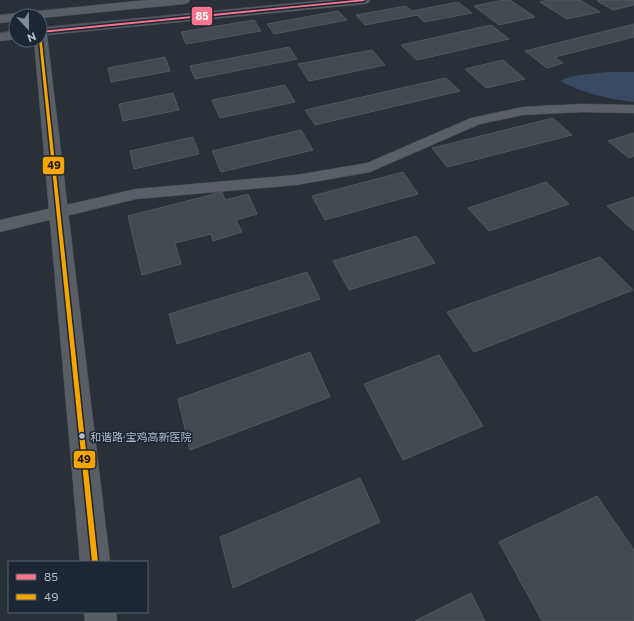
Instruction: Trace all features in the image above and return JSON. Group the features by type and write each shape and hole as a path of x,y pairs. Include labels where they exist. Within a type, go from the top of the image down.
{"main road":[{"path":"48,25 184,0"},
{"path":"48,25 364,0"},
{"path":"42,48 95,561"}],"street":[{"path":"0,226 58,211 136,194 296,180 370,167 476,120 523,111 582,108 634,109"}],"water":[{"path":"607,72 634,72 634,102 596,95 560,81 572,76"}],"building":[{"path":"510,0 535,17 499,25 474,6"},
{"path":"548,0 580,0 600,12 567,19 540,2"},
{"path":"634,0 634,5 613,10 597,1"},
{"path":"458,2 472,13 424,22 417,15 365,25 356,15 406,6 412,11"},
{"path":"338,11 347,20 274,34 267,24"},
{"path":"254,20 261,31 186,44 181,32"},
{"path":"634,24 634,37 555,57 563,63 547,68 525,51"},
{"path":"491,25 509,39 417,60 401,45"},
{"path":"289,47 297,59 195,79 190,66"},
{"path":"372,50 385,65 309,81 298,64"},
{"path":"165,57 170,71 111,82 108,68"},
{"path":"503,60 525,79 486,88 465,69"},
{"path":"446,78 460,91 315,125 305,110"},
{"path":"285,85 295,102 220,118 212,100"},
{"path":"173,93 179,110 123,121 119,104"},
{"path":"553,118 572,135 447,167 432,148"},
{"path":"301,130 313,150 221,172 212,151"},
{"path":"634,133 634,156 629,158 608,141"},
{"path":"193,137 199,154 134,169 130,151"},
{"path":"403,172 418,194 325,220 312,196"},
{"path":"546,182 569,204 489,231 468,208"},
{"path":"222,192 225,200 248,194 257,214 236,220 242,232 213,241 211,234 175,243 181,264 142,275 128,216"},
{"path":"634,197 634,230 633,230 607,206"},
{"path":"416,236 435,263 349,290 333,261"},
{"path":"600,257 633,290 474,352 447,312"},
{"path":"307,272 320,299 177,344 169,314"},
{"path":"310,352 330,397 190,450 178,399"},
{"path":"439,355 483,426 403,460 364,384"},
{"path":"360,478 380,522 233,588 220,537"},
{"path":"597,496 634,550 634,621 542,621 499,542"},
{"path":"471,593 485,621 415,621"}],"transit line":[{"name":"85","path":"48,31 364,0"},
{"name":"49","path":"42,48 95,561"}],"place":[{"name":"和谐路·宝鸡高新医院","path":"82,436"}]}
